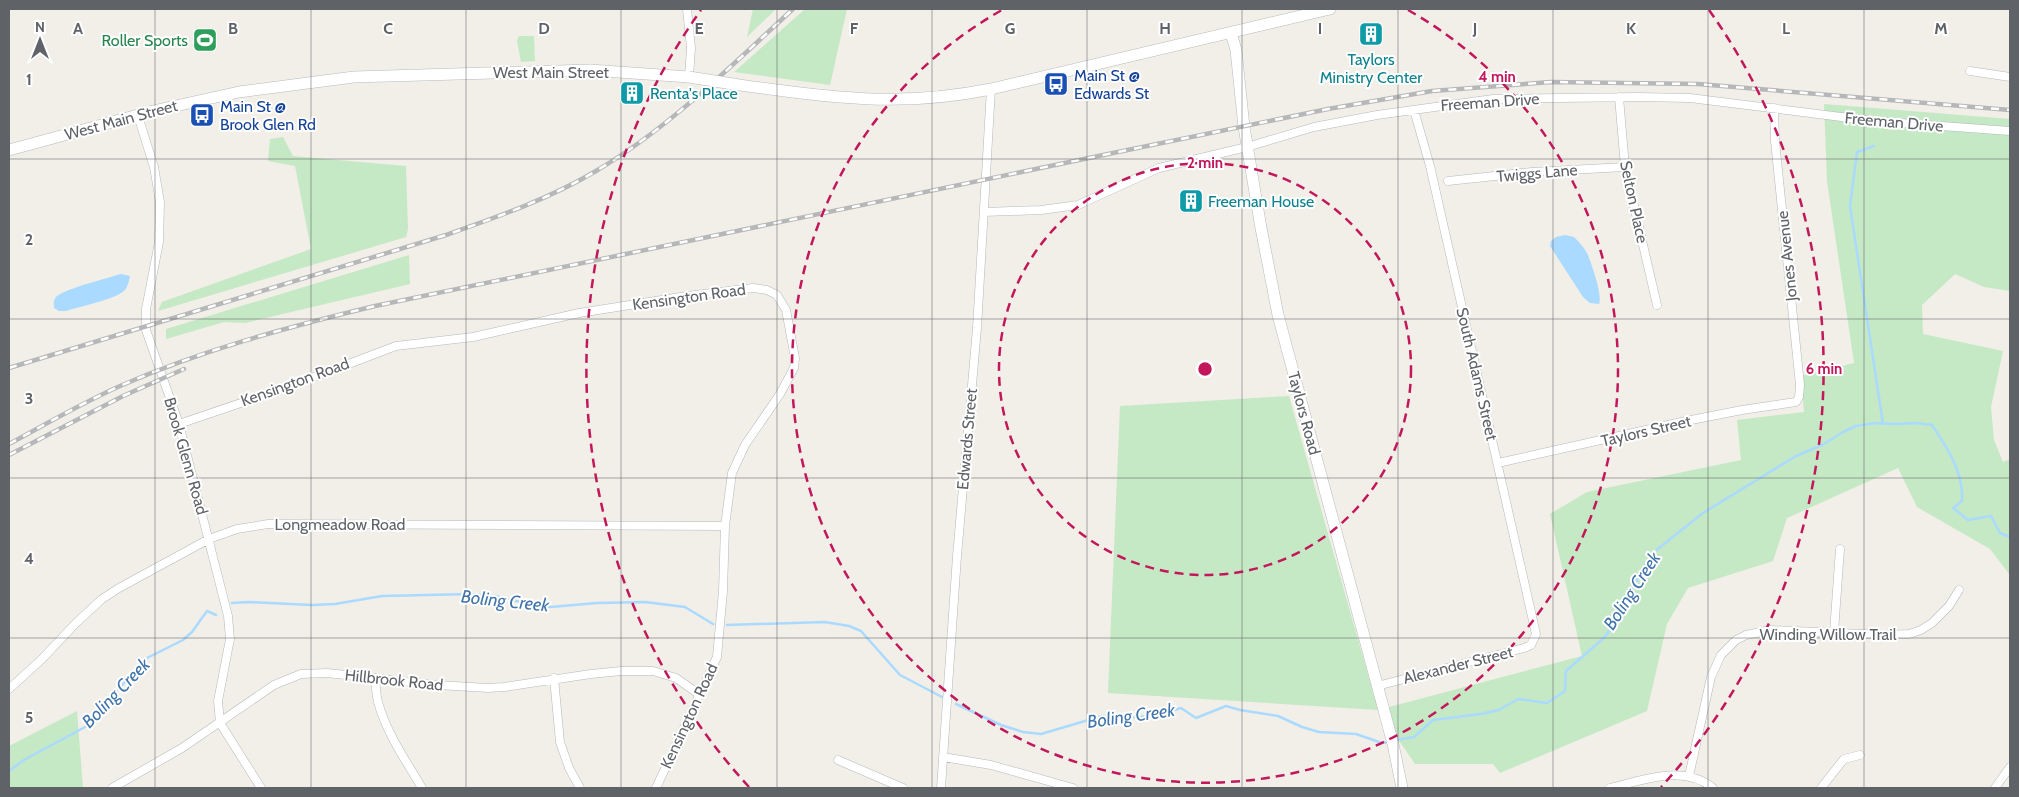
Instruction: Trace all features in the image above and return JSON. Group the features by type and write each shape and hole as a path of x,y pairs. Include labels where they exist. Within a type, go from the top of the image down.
{"street":[{"path":"687,9 691,48 689,77"},
{"name":"West Main Street","path":"9,150 173,106 239,92 355,76 590,70 689,77 824,97 880,100 936,98 991,89 1330,9"},
{"name":"Taylors Road","path":"1231,33 1236,50 1248,147 1268,270 1278,315 1393,744 1402,788"},
{"path":"1970,71 2010,76"},
{"name":"Edwards Street","path":"941,788 984,212 991,89"},
{"name":"Selton Place","path":"1620,97 1625,166 1657,305"},
{"name":"Freeman Drive","path":"984,212 1041,210 1078,206 1159,168 1248,147 1314,127 1377,115 1493,99 1690,98 1873,121 2010,131"},
{"name":"Jones Avenue","path":"1774,108 1775,141 1800,385 1800,396 1796,402"},
{"name":"South Adams Street","path":"1414,110 1430,166 1536,630 1535,639"},
{"name":"Brook Glenn Road","path":"138,116 154,167 161,208 159,242 146,309 146,326 178,424 209,539 229,627 229,650 218,701 220,723 261,788"},
{"name":"Twiggs Lane","path":"1448,181 1532,172 1625,166"},
{"name":"Kensington Road","path":"178,424 288,387 396,346 459,340 579,313 687,296 760,288 777,295 785,305 795,364 780,394 736,460 729,488 725,526 723,591 718,648 714,666 676,742 656,788"},
{"name":"Taylors Street","path":"1498,464 1686,421 1796,402"},
{"name":"Longmeadow Road","path":"9,689 102,599 155,567 209,539 237,528 268,524 725,526"},
{"path":"1834,632 1840,549"},
{"name":"Winding Willow Trail","path":"1689,776 1711,676 1716,664 1728,647 1741,638 1758,632 1834,632 1886,635 1916,632 1932,623 1943,612 1959,590"},
{"name":"Alexander Street","path":"1377,686 1524,648 1531,645 1535,639"},
{"name":"Hillbrook Road","path":"112,788 182,748 274,685 295,675 307,673 327,673 436,685 488,688 620,671 653,671 676,678 700,695"},
{"path":"375,678 377,700 392,736 422,788"},
{"path":"554,678 560,742 569,768 580,788"},
{"path":"1821,788 1844,759 1860,756"},
{"path":"943,757 991,766 1073,788"},
{"path":"838,760 903,788"},
{"path":"1995,788 2010,767"},
{"path":"1610,788 1665,776 1689,776 1713,788"}],"green space":[{"path":"753,9 776,9 747,37"},
{"path":"805,9 847,9 830,85 734,72"},
{"path":"519,36 534,36 535,61 521,62 517,41"},
{"path":"1824,104 2010,119 2010,291 1984,287 1955,274 1922,305 1923,334 2003,351 1991,407 1994,440 2003,462 2010,459 2010,575 1990,549 1917,507 1898,468 1787,518 1773,561 1688,588 1667,624 1647,711 1500,773 1493,764 1415,764 1378,710 1582,656 1550,514 1587,492 1741,460 1737,420 1804,412 1801,376 1854,363 1827,181"},
{"path":"283,137 293,156 406,166 408,229 406,237 158,311 162,302 311,249 295,166 268,161 270,139"},
{"path":"409,255 410,284 245,323 224,322 166,339 166,329"},
{"path":"1289,396 1378,710 1108,693 1120,406"},
{"path":"77,711 83,788 9,788 9,746"}],"water":[{"path":"1565,235 1574,237 1587,253 1598,287 1599,304 1590,303 1583,297 1550,246 1551,241 1556,237"},
{"path":"121,274 130,276 126,288 119,294 66,311 59,311 54,308 54,299 61,294 77,287"}],"waterway":[{"path":"1874,146 1857,152 1850,206 1883,424"},
{"name":"Boling Creek","path":"1396,740 1414,737 1433,720 1499,710 1518,699 1547,703 1565,691 1566,671 1605,637 1654,552 1703,513 1796,456 1824,444 1856,426 1875,423 1932,425 1953,461 1960,480 1962,501 1953,508 1968,520 1991,516 2000,533 2010,537"},
{"name":"Boling Creek","path":"232,603 312,605 335,604 382,596 472,594 495,596 551,607 597,603 645,602 685,607 713,624"},
{"name":"Boling Creek","path":"9,771 24,760 85,727 96,719 114,694 147,658 183,640 192,632 207,611 216,615"},
{"name":"Boling Creek","path":"727,625 825,622 849,626 861,631 900,675 942,697"},
{"name":"Boling Creek","path":"956,704 1001,725 1023,732 1041,734 1102,716 1129,718 1157,715 1181,708 1196,718 1226,706 1278,716 1302,727 1319,732 1356,734 1382,743 1388,742"}],"railway":[{"path":"9,368 446,235 541,199 596,171 649,136 723,74 793,9"},
{"path":"9,444 92,399 151,373 246,340 342,314 1328,109 1432,91 1551,82 1698,84 2010,110"},
{"path":"9,455 123,396 184,369"}],"place":[{"name":"Taylors Ministry Center","path":"1371,34"},
{"name":"Roller Sports","path":"205,40"},
{"name":"Main St @ Edwards St","path":"1056,84"},
{"name":"Renta's Place","path":"632,93"},
{"name":"Main St @ Brook Glen Rd","path":"202,115"},
{"name":"Freeman House","path":"1191,201"}]}
